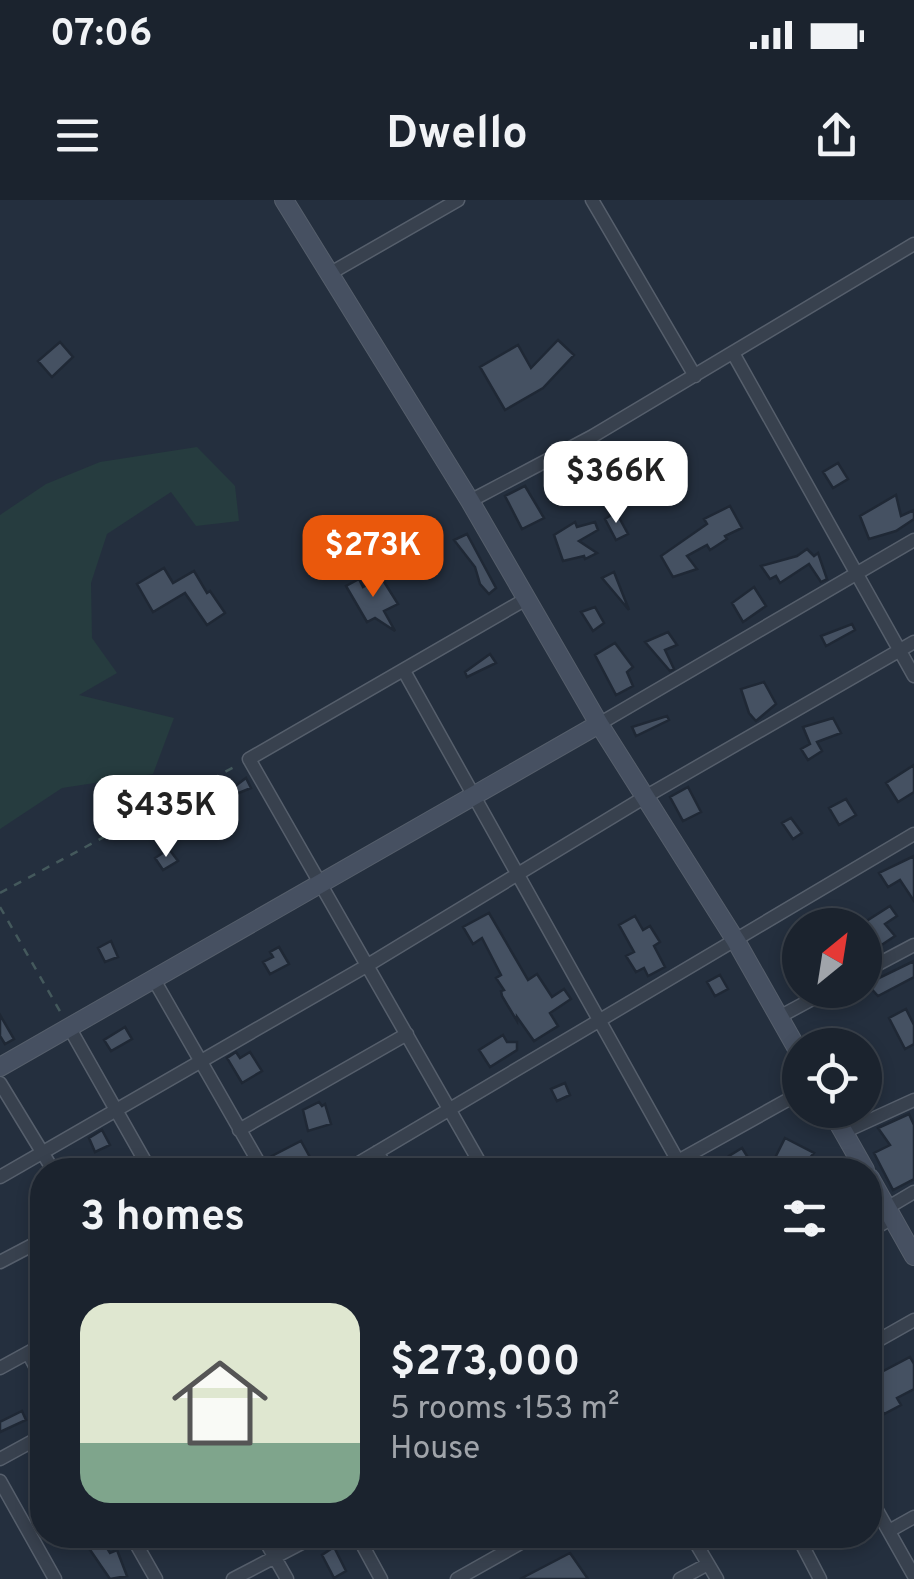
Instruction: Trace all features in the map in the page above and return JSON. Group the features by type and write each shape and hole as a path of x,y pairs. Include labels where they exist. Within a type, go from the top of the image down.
{"street":[{"path":"284,200 470,501 599,724 736,941 785,1028"},
{"path":"329,274 458,200"},
{"path":"592,200 695,376"},
{"path":"470,501 593,436 914,244"},
{"path":"733,353 914,676"},
{"path":"0,1067 914,540"},
{"path":"477,1158 249,759 526,598"},
{"path":"34,1158 914,642"},
{"path":"404,671 675,1158"},
{"path":"367,1158 914,834"},
{"path":"882,962 914,945"},
{"path":"153,978 256,1158"},
{"path":"779,1017 796,1008"},
{"path":"69,1027 143,1158"},
{"path":"239,1130 407,1034"},
{"path":"0,1083 46,1158"},
{"path":"844,1132 914,1100"},
{"path":"693,1158 782,1104"},
{"path":"842,1128 858,1158"},
{"path":"377,1152 381,1158"},
{"path":"0,1177 30,1160"},
{"path":"882,1220 914,1192"},
{"path":"882,1199 914,1256"},
{"path":"0,1262 30,1246"},
{"path":"882,1338 914,1320"},
{"path":"0,1368 28,1353 30,1357"},
{"path":"0,1459 30,1443"},
{"path":"0,1481 30,1534"},
{"path":"889,1531 914,1517"},
{"path":"882,1519 914,1576"},
{"path":"38,1548 56,1579"},
{"path":"138,1548 156,1579"},
{"path":"269,1548 287,1579"},
{"path":"233,1579 293,1548"},
{"path":"363,1548 381,1579"},
{"path":"457,1579 512,1548"},
{"path":"699,1548 716,1579"},
{"path":"804,1548 820,1579"},
{"path":"680,1579 708,1564"}],"path":[{"path":"0,894 249,759"},
{"path":"0,907 69,1027"}],"green space":[{"path":"197,447 235,486 239,521 196,526 171,492 107,534 91,583 92,638 117,673 79,695 174,718 153,774 62,788 0,829 0,515 46,484 100,462"}],"building":[{"path":"558,340 574,355 543,388 505,410 480,367 518,345 531,368"},
{"path":"60,342 73,357 52,377 38,361"},
{"path":"838,463 848,479 833,488 823,472"},
{"path":"525,486 544,518 522,529 505,496"},
{"path":"896,495 901,516 914,510 914,519 896,531 869,539 860,516"},
{"path":"730,506 742,528 725,536 727,539 710,550 707,545 687,556 697,569 673,577 661,556 707,524 704,519"},
{"path":"616,512 628,534 616,540 605,519"},
{"path":"575,522 577,527 595,522 598,530 579,541 597,553 585,559 584,556 563,561 554,535"},
{"path":"467,534 496,588 489,594 454,540"},
{"path":"807,549 814,556 818,553 827,579 821,582 809,564 780,583 776,576 770,579 761,566 797,556"},
{"path":"164,568 173,583 194,571 225,613 207,625 185,593 153,612 137,584"},
{"path":"614,572 629,610 602,578"},
{"path":"381,577 398,604 384,611 395,631 375,618 367,622 346,586 359,579 363,587"},
{"path":"754,587 766,606 743,622 732,603"},
{"path":"595,607 604,623 593,631 581,612"},
{"path":"852,624 855,630 826,646 821,636"},
{"path":"668,632 677,645 665,650 674,669 670,671 645,642"},
{"path":"615,643 633,667 627,672 633,686 616,695 595,655"},
{"path":"490,654 496,663 467,677 465,672"},
{"path":"764,682 776,704 756,721 741,689"},
{"path":"667,716 669,720 636,736 632,727"},
{"path":"833,718 841,733 817,742 822,751 808,760 801,749 810,744 803,727"},
{"path":"914,765 914,792 898,802 886,783"},
{"path":"246,778 251,788 224,799 222,796"},
{"path":"688,787 701,812 683,821 670,797"},
{"path":"846,799 856,815 839,825 829,808"},
{"path":"791,818 802,833 793,839 782,823"},
{"path":"169,849 178,861 163,870 155,858"},
{"path":"914,856 914,901 900,880 888,887 879,873"},
{"path":"890,906 897,916 885,924 895,936 882,945 882,911"},
{"path":"489,913 528,980 537,974 552,997 564,989 571,999 550,1013 558,1026 534,1041 502,996 504,990 496,978 501,975 482,938 473,944 463,927"},
{"path":"635,916 643,930 650,926 660,942 654,946 665,967 648,976 644,968 636,972 626,956 634,952 619,925"},
{"path":"111,941 118,957 105,962 98,948"},
{"path":"279,947 289,964 270,974 263,962 273,957 270,952"},
{"path":"914,961 914,977 882,994 882,977"},
{"path":"720,975 728,989 715,996 707,982"},
{"path":"906,1009 914,1025 914,1044 905,1049 889,1018"},
{"path":"0,1015 14,1039 5,1044 0,1036"},
{"path":"125,1027 132,1039 111,1051 104,1040"},
{"path":"503,1035 507,1042 517,1042 517,1050 490,1067 479,1050"},
{"path":"236,1052 240,1058 250,1052 262,1071 242,1083 227,1058"},
{"path":"565,1083 570,1095 557,1101 551,1089"},
{"path":"319,1102 325,1104 331,1124 308,1131 303,1110"},
{"path":"909,1114 914,1125 914,1179 893,1190 882,1169 882,1158 874,1153 890,1145 878,1128"},
{"path":"102,1130 110,1145 95,1152 89,1138"},
{"path":"785,1138 814,1153 810,1158 775,1158"},
{"path":"301,1141 310,1158 268,1158"},
{"path":"742,1148 748,1158 730,1158"},
{"path":"910,1357 914,1364 914,1389 897,1398 901,1405 884,1414 882,1410 882,1372"},
{"path":"22,1411 26,1420 0,1432 0,1422"},
{"path":"89,1548 107,1548 110,1553 117,1550 127,1576 110,1579"},
{"path":"334,1548 346,1571 334,1578 322,1555"},
{"path":"570,1553 588,1579 520,1579"}]}
